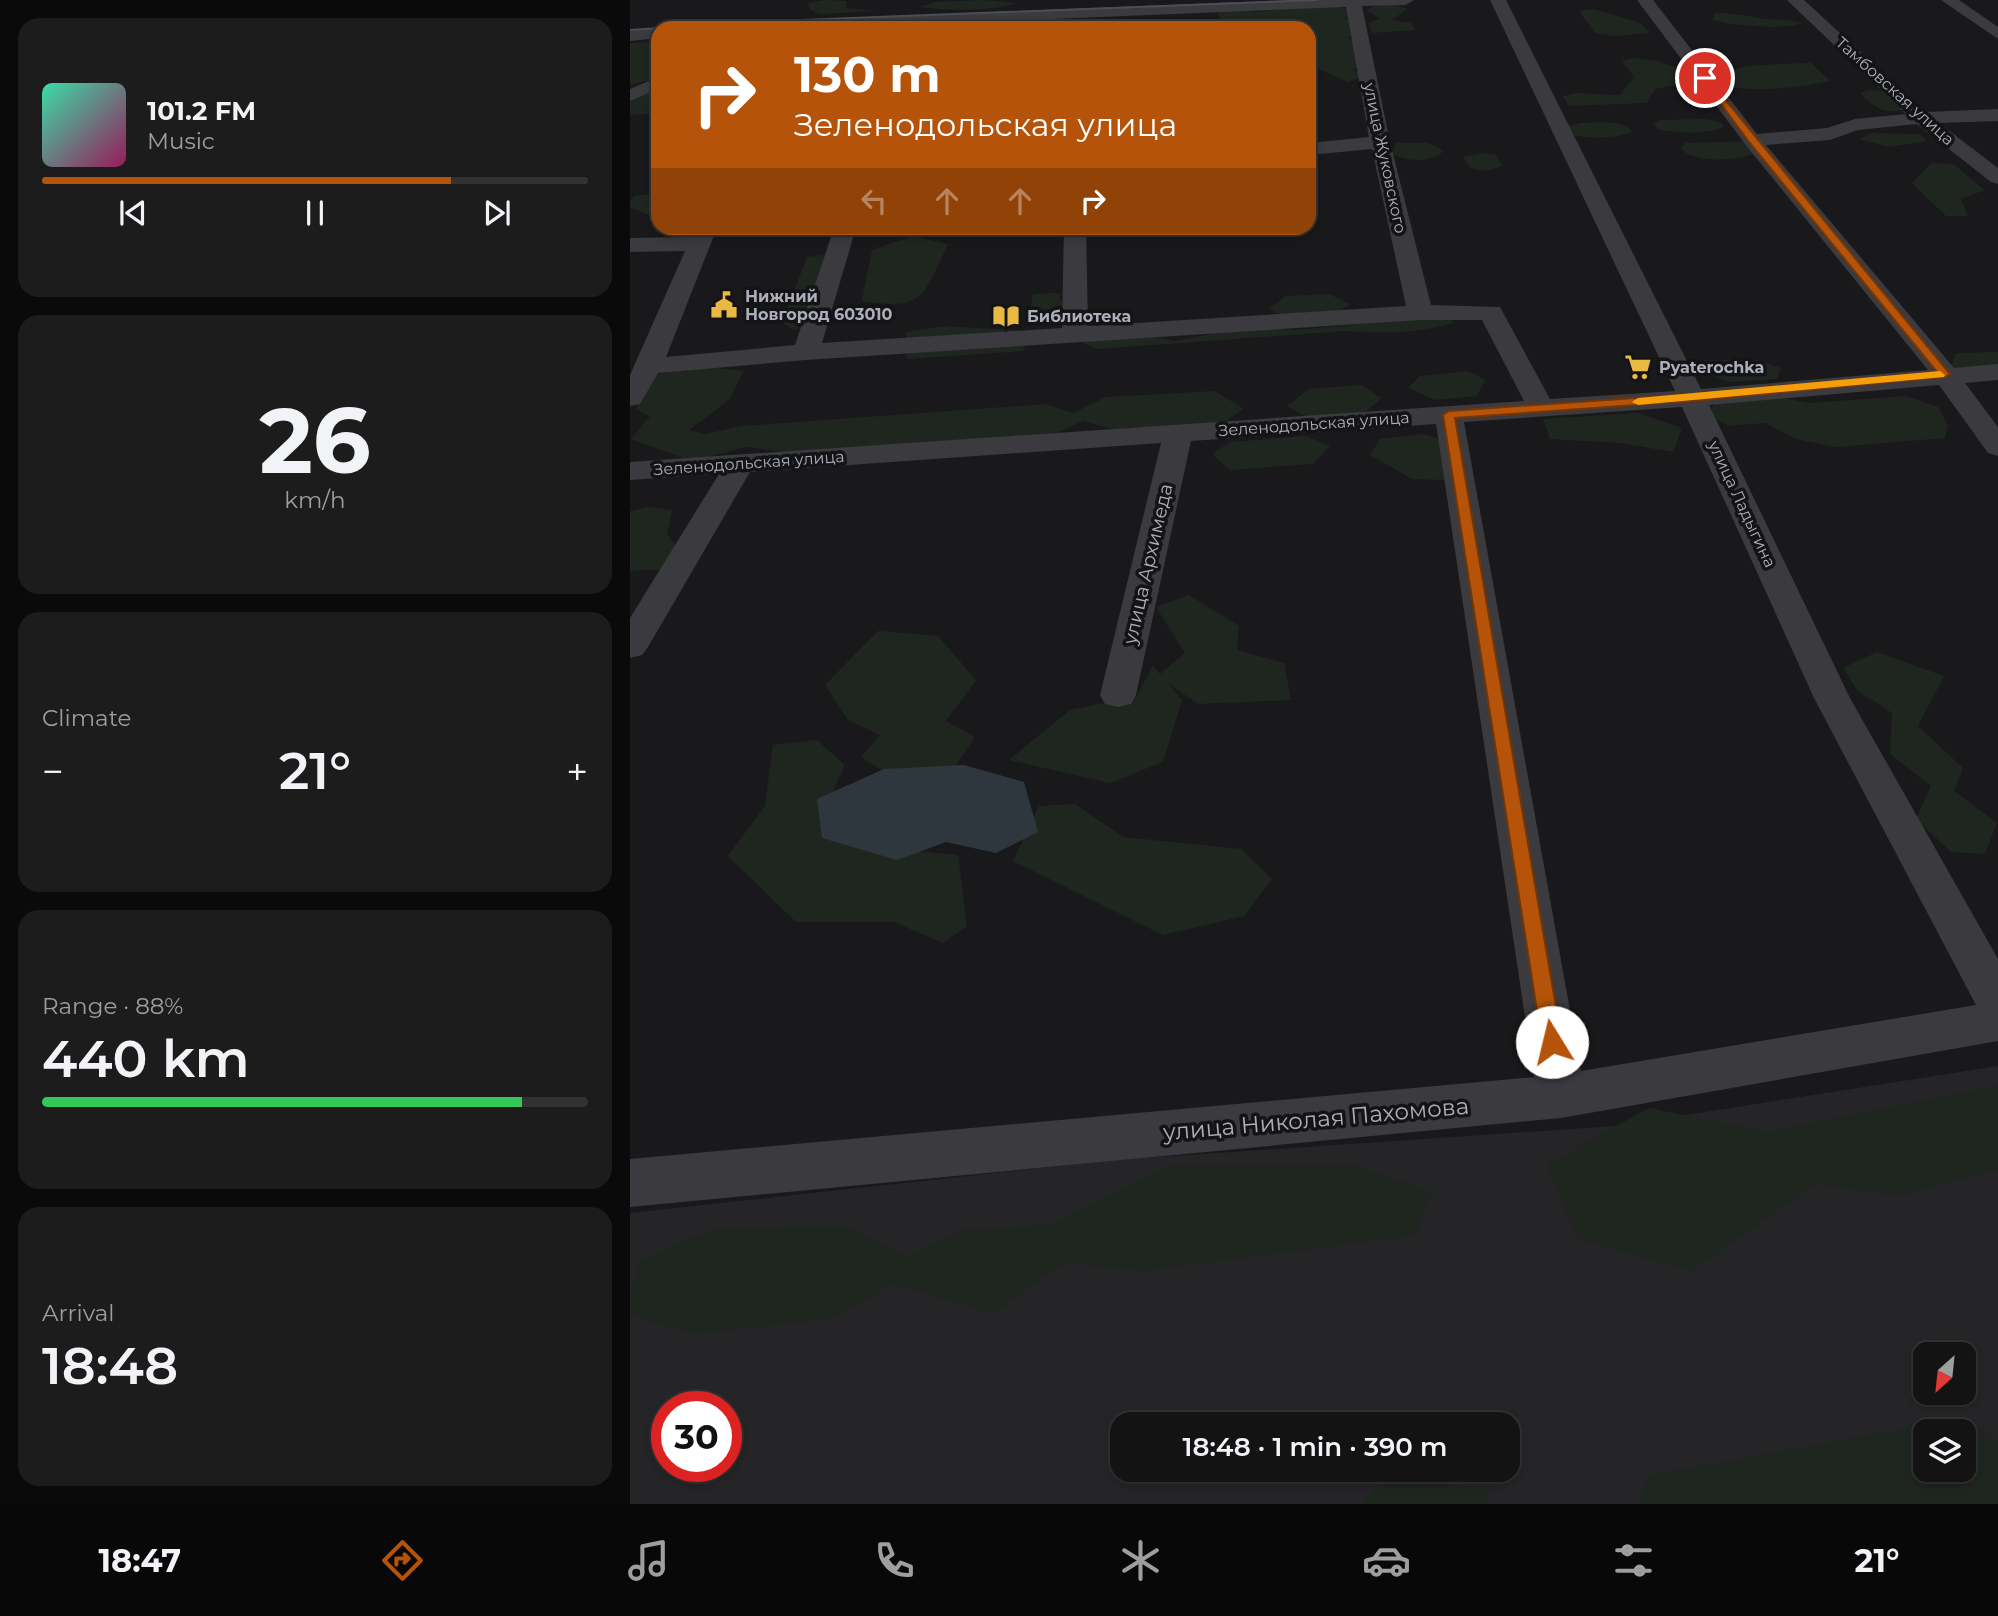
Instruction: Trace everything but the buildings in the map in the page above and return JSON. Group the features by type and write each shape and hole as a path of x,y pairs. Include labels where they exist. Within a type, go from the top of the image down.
{"street":[{"path":"749,21 759,13 825,9 1179,0"},
{"path":"998,21 1051,20 1204,8 1406,0"},
{"name":"улица Ладыгина","path":"1498,0 1692,398 1832,698 1998,1001"},
{"path":"1645,0 1752,140 1945,374 1998,447"},
{"name":"Тамбовская улица","path":"1795,0 1921,118 1998,178"},
{"path":"1949,0 1998,34"},
{"name":"улица Жуковского","path":"1353,2 1380,142 1420,313"},
{"path":"1204,8 1204,21"},
{"path":"630,36 651,34"},
{"path":"630,96 651,86"},
{"path":"1752,140 1830,134 1855,125 1921,118 1998,115"},
{"path":"1316,148 1380,142"},
{"path":"806,352 843,235"},
{"path":"1075,235 1075,336"},
{"path":"630,245 703,236 649,366 630,398"},
{"path":"649,366 806,352 1420,313 1491,312 1541,408"},
{"name":"Зеленодольская улица","path":"630,471 1692,398 1945,374 1998,372"},
{"path":"1449,415 1561,1096"},
{"name":"улица Архимеда","path":"1118,695 1178,434"},
{"path":"630,647 740,464"},
{"name":"улица Николая Пахомова","path":"630,1182 1561,1096 1998,1021"}],"shaded area":[{"path":"825,0 846,1 846,8 877,11 820,14 810,10 808,3"},
{"path":"981,0 1018,3 969,10 920,7 935,2"},
{"path":"1325,4 1352,11 1345,19 1356,22 1356,30 1348,38 1357,41 1363,65 1353,69 1364,77 1348,82 1316,68 1316,21 1218,21 1218,13 1231,10 1257,12"},
{"path":"1396,5 1407,9 1392,20 1411,23 1415,30 1372,33 1368,23 1379,19 1366,10 1375,6"},
{"path":"1593,9 1641,23 1650,33 1615,36 1595,33 1579,11"},
{"path":"1715,13 1803,23 1771,27 1745,25 1713,20"},
{"path":"651,42 651,80 630,85 630,43"},
{"path":"1632,58 1658,61 1686,71 1688,83 1655,89 1647,103 1569,106 1563,96 1577,93 1620,95 1634,77 1622,61"},
{"path":"1811,63 1830,81 1779,89 1753,89 1727,87 1718,74 1751,66"},
{"path":"630,89 651,89 651,114 630,115"},
{"path":"1869,90 1887,91 1906,108 1899,111 1881,109 1860,93"},
{"path":"1704,119 1720,122 1724,127 1700,132 1682,132 1657,129 1654,124 1659,120"},
{"path":"1580,123 1615,123 1633,132 1602,138 1571,135 1568,127"},
{"path":"1871,133 1920,134 1927,141 1888,147 1859,139"},
{"path":"1746,141 1764,151 1733,158 1710,159 1699,158 1681,149 1685,143"},
{"path":"1396,143 1428,143 1444,151 1425,160 1412,160 1391,154"},
{"path":"1484,153 1496,155 1502,166 1486,171 1470,168 1463,157"},
{"path":"1932,163 1953,164 1985,190 1961,199 1968,216 1946,216 1912,183"},
{"path":"651,194 651,215 630,207 630,201 635,196"},
{"path":"912,236 948,244 926,288 919,296 898,304 862,301 872,250"},
{"path":"822,255 839,271 811,291 830,300 795,330 782,323 807,257"},
{"path":"1059,293 1065,314 1052,325 1029,320 1033,294"},
{"path":"1329,294 1350,304 1330,315 1311,319 1290,317 1269,309 1285,296"},
{"path":"1412,314 1443,315 1455,322 1429,329 1401,332 1345,331 1097,349 1083,343 1100,336 1143,334 1174,341 1256,326 1292,330 1356,325"},
{"path":"945,326 1025,331 1024,351 907,359 906,332"},
{"path":"1998,352 1998,370 1945,374 1956,353"},
{"path":"1705,360 1757,360 1781,368 1777,379 1729,382 1695,369"},
{"path":"702,366 743,371 730,399 689,430 705,434 742,426 1046,404 1073,413 1106,397 1215,391 1244,409 1221,424 1127,433 1083,421 1047,437 808,455 746,447 692,461 631,439 650,416 636,409 650,376"},
{"path":"1468,371 1486,380 1476,396 1435,400 1408,388 1420,376"},
{"path":"1361,385 1382,398 1359,417 1312,420 1287,406 1309,389"},
{"path":"1906,396 1938,407 1948,425 1945,438 1836,447 1796,439 1765,423 1728,426 1707,414 1718,400 1776,397 1810,403"},
{"path":"1638,413 1682,428 1673,452 1620,443 1550,439 1543,419"},
{"path":"1424,434 1447,442 1446,480 1412,479 1370,455 1380,439"},
{"path":"1306,436 1330,446 1313,464 1230,470 1212,454 1230,442"},
{"path":"649,507 672,510 667,534 681,553 667,569 630,571 630,511"},
{"path":"1189,595 1239,626 1237,650 1284,663 1291,700 1198,704 1168,683 1182,700 1163,762 1110,783 1009,760 1070,710 1136,697 1153,666 1160,674 1185,653 1156,607"},
{"path":"878,631 938,636 976,680 946,721 975,737 952,771 889,775 861,757 880,735 848,720 825,685"},
{"path":"1877,652 1944,676 1918,726 1963,768 1954,791 1997,823 1985,854 1951,852 1916,819 1931,786 1890,754 1892,713 1857,690 1843,668"},
{"path":"817,740 845,765 827,804 855,845 958,855 967,926 943,943 894,922 796,922 728,856 765,806 773,745"},
{"path":"964,765 1024,782 1038,832 996,853 946,842 897,860 822,838 817,799 884,769"},
{"path":"1075,804 1123,837 1241,849 1272,879 1244,916 1163,935 1013,861 1039,806"},
{"path":"1998,1066 1998,1504 630,1504 630,1213 1113,1160 1616,1126"},
{"path":"1998,1085 1998,1170 1899,1196 1816,1184 1692,1271 1578,1239 1546,1165 1649,1108 1767,1132"},
{"path":"1167,1166 1357,1166 1434,1193 1414,1236 1142,1271 1064,1263 993,1314 893,1284 836,1318 693,1334 630,1315 630,1296 640,1260 715,1228 845,1226 908,1256 963,1230 1048,1225"},
{"path":"1913,1427 1913,1482 1976,1482 1976,1427 1998,1440 1998,1504 1637,1504 1650,1475"},
{"path":"1382,1482 1487,1487 1488,1504 1361,1504"}],"tram line":[{"path":"777,21 1317,0"},
{"path":"630,30 651,29"}],"slow traffic":[{"path":"1638,402 1940,375"}],"place":[{"name":"Нижний Новгород 603010","path":"724,305"},
{"name":"Библиотека","path":"1006,316"},
{"name":"Pyaterochka","path":"1638,367"}],"route":[{"path":"1552,1042 1449,415 1692,398 1945,374 1752,140 1705,78"}]}
